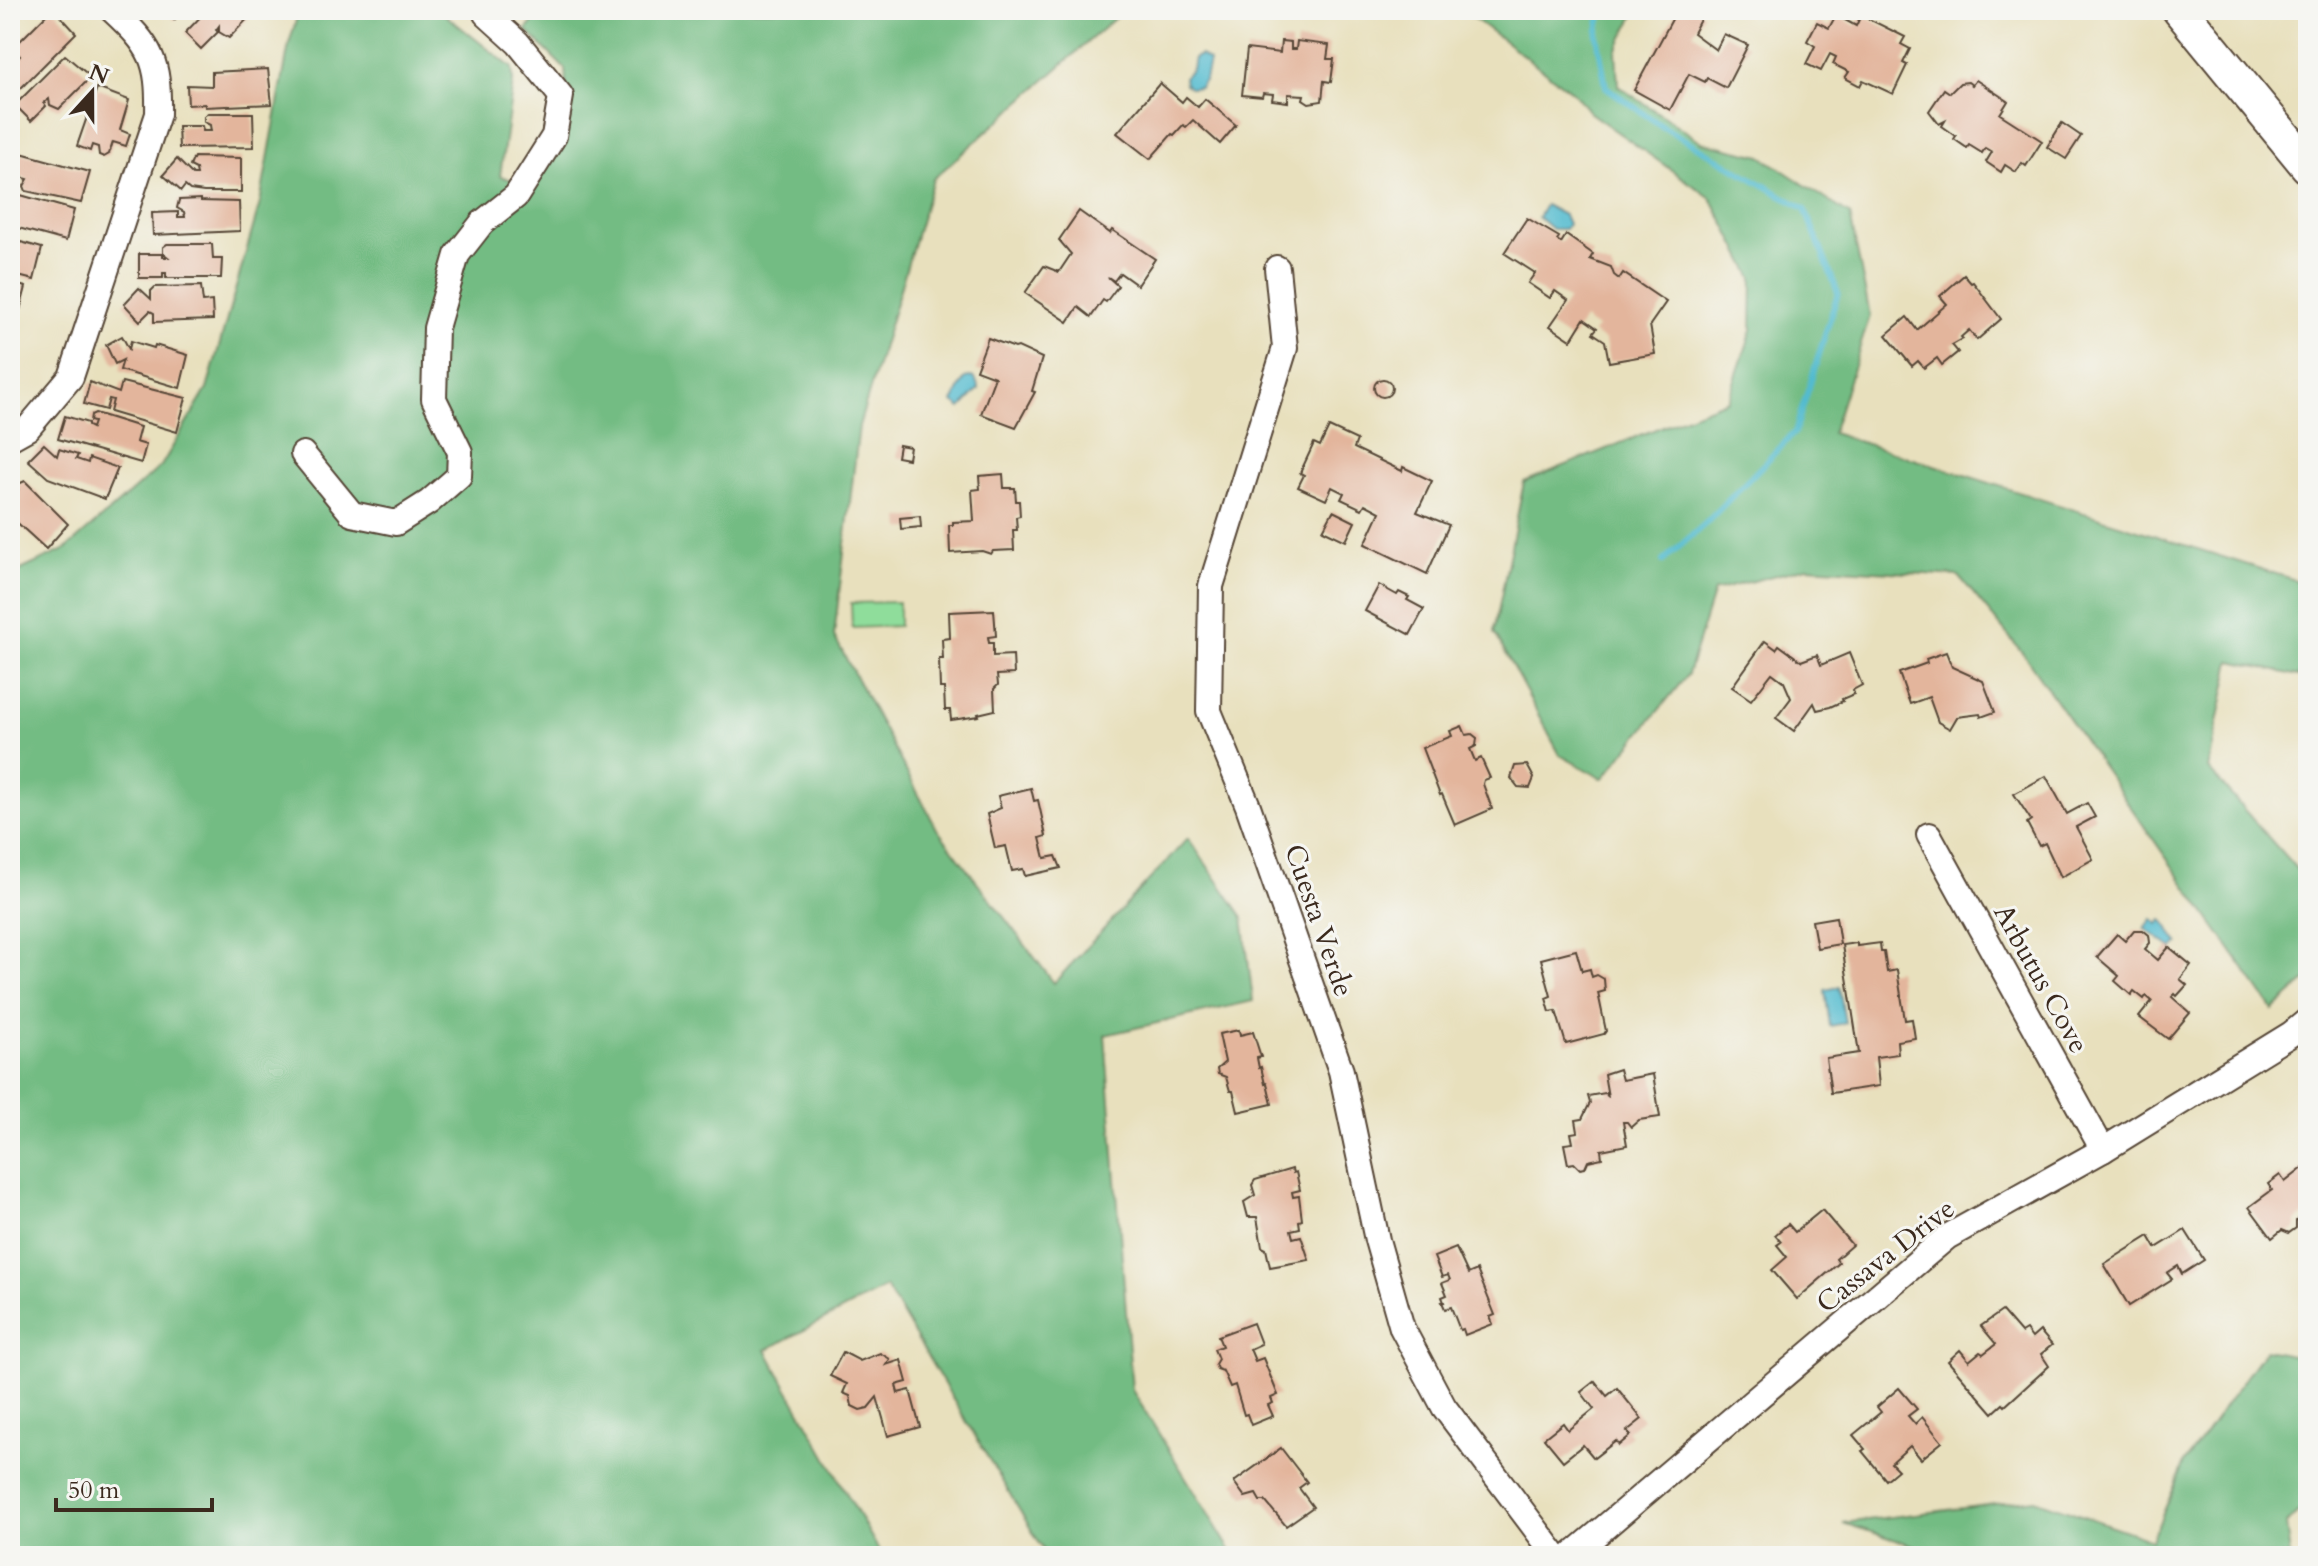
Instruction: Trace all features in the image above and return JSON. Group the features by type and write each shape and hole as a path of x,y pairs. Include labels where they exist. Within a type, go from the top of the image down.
{"street":[{"path":"10,438 28,428 71,377 158,114 154,59 112,10"},
{"path":"303,454 352,514 396,523 429,502 459,476 460,452 434,399 436,328 457,255 482,223 516,196 554,136 561,96 518,43 485,10"},
{"path":"2183,11 2308,166"},
{"name":"Cuesta Verde","path":"1277,268 1285,348 1211,586 1209,711 1248,806 1341,1071 1377,1240 1402,1328 1444,1407 1556,1556"},
{"name":"Arbutus Cove","path":"1929,835 2103,1150"},
{"name":"Cassava Drive","path":"1571,1556 1947,1237 2103,1150 2291,1034 2308,1020"}],"green space":[{"path":"299,10 439,10 512,68 513,82 500,176 529,186 568,108 565,69 526,30 543,10 1124,10 933,179 859,426 834,636 937,829 1054,983 1188,838 1243,917 1253,1001 1105,1035 1132,1390 1234,1556 1047,1556 886,1287 766,1350 882,1556 10,1556 10,575 66,549 161,466 207,389 260,203 289,44"},
{"path":"1463,10 1637,10 1616,51 1618,86 1702,142 1761,156 1850,215 1870,316 1832,433 2308,584 2308,678 2231,661 2208,769 2308,882 2308,979 2273,1010 2022,652 1959,576 1807,567 1714,591 1688,674 1603,779 1560,755 1494,632 1524,482 1728,400 1752,330 1753,278 1711,198 1589,112 1575,94"},
{"path":"899,602 899,626 852,628 851,603"},
{"path":"2265,1350 2308,1358 2308,1503 2286,1524 2290,1556 1946,1556 1843,1523 2035,1499 2152,1540 2184,1463"}],"water":[{"path":"1201,55 1209,61 1205,79 1199,87 1191,88 1185,84 1184,77 1192,69 1194,58"},
{"path":"1545,205 1564,215 1568,224 1565,229 1552,229 1538,217"},
{"path":"965,378 975,378 979,389 961,408 953,402"},
{"path":"2152,919 2158,924 2162,920 2167,925 2179,943 2173,949 2145,928"},
{"path":"1839,987 1845,1023 1830,1026 1825,990"}],"building":[{"path":"51,10 57,12 76,33 20,89 10,79 10,66 20,56 13,48"},
{"path":"164,10 185,10 174,20"},
{"path":"207,10 256,10 229,38 219,32 219,26 218,32 201,49 185,33"},
{"path":"1677,10 1696,10 1703,14 1693,33 1716,50 1724,34 1748,45 1726,88 1707,78 1705,82 1689,74 1670,110 1634,90"},
{"path":"1836,15 1856,26 1861,15 1905,37 1901,44 1910,49 1903,63 1907,65 1893,94 1863,80 1860,86 1845,78 1849,72 1833,64 1836,57 1830,54 1821,71 1806,64 1815,46 1807,41 1817,22 1829,28"},
{"path":"1281,41 1291,42 1291,49 1296,49 1297,41 1329,45 1327,59 1334,59 1331,82 1324,81 1322,101 1309,103 1303,99 1304,95 1288,94 1288,102 1272,100 1273,94 1263,93 1262,97 1242,95 1247,49 1280,53"},
{"path":"65,55 91,77 59,109 50,105 49,99 31,121 15,105"},
{"path":"268,69 272,104 188,105 187,85 212,86 212,72"},
{"path":"1976,80 2008,101 2000,114 2042,141 2026,166 2022,163 2016,172 2005,165 2001,172 1986,162 1992,152 1985,148 1982,153 1969,145 1967,148 1942,126 1945,121 1939,124 1929,111 1944,89 1950,93 1960,83 1972,85"},
{"path":"1160,83 1182,102 1186,97 1198,107 1205,99 1236,125 1220,144 1193,120 1172,134 1150,159 1117,133"},
{"path":"97,88 129,100 120,130 130,134 126,146 113,142 109,154 104,157 99,155 98,147 92,145 90,151 77,146"},
{"path":"208,113 253,113 254,147 179,148 178,126 202,126 203,131 211,131 210,125 204,122 204,116"},
{"path":"2062,123 2081,136 2066,159 2047,147"},
{"path":"10,150 90,172 81,203 26,191 24,186 28,179 10,174"},
{"path":"194,157 241,158 241,192 204,192 185,186 181,191 163,175 177,159 193,175 197,175 196,169 190,166"},
{"path":"10,192 15,193 16,198 17,194 74,210 66,241 11,226 10,217 15,214 10,213"},
{"path":"179,200 239,202 240,231 153,235 152,213 178,212 178,217 185,217 184,212 177,208"},
{"path":"1079,211 1155,259 1137,285 1120,273 1114,281 1108,277 1118,286 1106,302 1103,300 1091,317 1078,307 1068,322 1025,293 1044,266 1059,272 1071,254 1059,240"},
{"path":"1527,218 1559,237 1557,240 1561,243 1566,235 1593,254 1590,259 1611,267 1619,279 1623,273 1666,302 1650,325 1655,354 1609,362 1605,341 1593,333 1597,328 1584,319 1571,340 1550,326 1568,300 1555,291 1550,298 1528,283 1535,273 1504,253"},
{"path":"10,239 42,248 34,280 10,274"},
{"path":"167,244 212,244 213,259 222,259 221,278 166,278 166,273 163,273 163,278 139,278 139,254 163,254 163,257 168,257 163,253 163,247"},
{"path":"1964,275 2001,319 1977,340 1969,330 1961,337 1963,339 1952,345 1958,352 1942,365 1937,358 1924,368 1918,361 1912,366 1886,335 1907,317 1917,330 1947,304 1940,296"},
{"path":"10,283 26,287 19,314 10,312"},
{"path":"201,286 203,302 212,301 213,320 154,322 154,313 150,311 140,321 124,304 139,288 151,299 151,291 155,287"},
{"path":"122,336 129,349 131,341 188,355 180,388 120,370 123,360 115,364 106,345"},
{"path":"988,338 1042,358 1032,391 1035,392 1016,427 981,414 995,377 976,370"},
{"path":"1383,379 1392,388 1383,397 1374,388"},
{"path":"90,382 119,393 122,382 186,398 177,432 110,412 113,400 109,399 106,410 84,404"},
{"path":"95,413 140,427 136,442 146,445 141,463 58,439 65,416 88,423 92,428 94,422 90,421 91,415"},
{"path":"1329,427 1357,440 1354,448 1402,471 1403,467 1432,481 1417,512 1449,525 1427,574 1365,544 1380,512 1365,504 1362,509 1341,499 1344,493 1332,487 1326,500 1298,487 1304,475 1300,473 1314,443 1320,446"},
{"path":"44,444 57,456 59,449 78,455 76,459 88,463 89,458 118,468 105,499 48,478 28,460"},
{"path":"899,445 910,447 908,459 897,457"},
{"path":"1003,474 1004,488 1015,488 1016,501 1019,501 1020,516 1016,517 1017,530 1013,530 1014,550 993,551 991,554 982,551 950,553 949,525 974,521 972,490 980,489 979,476"},
{"path":"25,481 68,524 46,549 10,516 10,492 15,493 18,490 16,485"},
{"path":"1333,511 1355,522 1346,541 1323,530"},
{"path":"920,516 921,527 901,529 900,518"},
{"path":"1379,585 1397,595 1399,592 1409,597 1407,600 1424,609 1410,635 1365,611"},
{"path":"994,610 996,636 988,637 989,643 993,643 993,656 1013,655 1014,674 997,675 995,710 951,720 950,710 945,710 944,688 940,688 939,659 943,659 942,639 950,638 949,612"},
{"path":"1765,641 1776,649 1779,645 1801,661 1817,655 1821,665 1849,653 1862,685 1853,690 1854,694 1830,707 1817,710 1814,703 1794,731 1776,718 1791,698 1784,682 1772,673 1751,700 1732,687"},
{"path":"1946,652 1952,667 1983,681 1995,712 1981,717 1980,714 1957,717 1950,729 1938,722 1929,697 1910,704 1899,673"},
{"path":"1462,726 1466,735 1472,734 1477,738 1476,746 1470,749 1475,761 1481,758 1490,778 1483,784 1492,809 1455,825 1422,748 1452,736 1450,731"},
{"path":"1527,765 1534,778 1530,788 1518,787 1511,778 1515,766"},
{"path":"2046,776 2067,814 2087,803 2095,817 2076,827 2093,859 2061,877 2045,843 2039,846 2027,823 2031,820 2014,794"},
{"path":"1031,788 1034,801 1038,800 1046,836 1040,838 1045,858 1056,856 1061,868 1025,876 1023,869 1012,871 1006,846 995,848 987,814 1001,808 998,796"},
{"path":"1836,917 1840,944 1817,948 1812,921"},
{"path":"2134,930 2143,930 2149,935 2150,943 2145,949 2158,960 2169,947 2191,965 2180,979 2187,985 2172,997 2190,1013 2168,1039 2139,1017 2152,1001 2134,991 2131,995 2115,981 2119,976 2097,957 2117,934 2125,941"},
{"path":"1857,943 1857,946 1880,943 1887,972 1897,970 1905,1020 1912,1019 1915,1038 1897,1041 1898,1054 1876,1057 1879,1086 1831,1093 1826,1058 1859,1053 1842,945"},
{"path":"1576,950 1582,971 1590,969 1592,977 1597,975 1604,979 1605,991 1598,993 1606,1031 1566,1044 1556,1011 1550,1012 1546,998 1551,996 1541,959"},
{"path":"1239,1030 1240,1035 1253,1032 1261,1057 1257,1058 1259,1068 1267,1083 1272,1104 1238,1112 1233,1091 1230,1091 1226,1077 1218,1074 1217,1069 1225,1062 1219,1034"},
{"path":"1619,1069 1622,1080 1653,1074 1660,1117 1639,1120 1631,1127 1623,1122 1627,1145 1601,1150 1602,1158 1588,1161 1585,1168 1568,1164 1564,1144 1573,1143 1571,1133 1578,1132 1576,1120 1582,1119 1590,1103 1588,1096 1605,1093 1608,1097 1604,1074"},
{"path":"2308,1164 2308,1212 2296,1221 2296,1228 2289,1233 2282,1230 2272,1238 2249,1207 2272,1190 2268,1184 2280,1175 2285,1182"},
{"path":"1292,1169 1293,1173 1296,1172 1300,1190 1292,1192 1293,1197 1299,1196 1302,1220 1299,1221 1300,1228 1291,1230 1293,1238 1301,1236 1309,1260 1270,1267 1266,1249 1262,1247 1257,1217 1248,1217 1244,1202 1255,1195 1252,1185 1255,1180"},
{"path":"1822,1210 1852,1245 1836,1259 1839,1263 1797,1299 1772,1270 1787,1257 1777,1245 1781,1242 1775,1235 1788,1224 1795,1232"},
{"path":"2185,1230 2204,1260 2182,1274 2178,1266 2167,1273 2172,1279 2129,1306 2104,1264 2149,1236 2156,1248"},
{"path":"1456,1248 1468,1274 1477,1270 1495,1315 1490,1317 1493,1324 1465,1335 1451,1307 1445,1309 1442,1302 1442,1297 1447,1295 1442,1283 1450,1280 1448,1275 1442,1277 1434,1257"},
{"path":"2002,1311 2021,1333 2026,1330 2032,1338 2040,1331 2052,1345 2041,1354 2049,1366 1993,1413 1948,1361 1960,1350 1969,1361 1996,1344 1981,1326"},
{"path":"1253,1323 1261,1344 1250,1349 1255,1361 1263,1358 1278,1395 1271,1398 1273,1403 1268,1405 1273,1416 1251,1425 1247,1414 1244,1415 1235,1385 1230,1387 1223,1371 1217,1369 1215,1364 1218,1359 1214,1349 1222,1346 1218,1336"},
{"path":"843,1352 860,1361 880,1353 890,1359 886,1365 901,1360 907,1382 896,1385 898,1393 910,1390 920,1427 888,1436 877,1397 868,1408 860,1410 852,1406 850,1396 843,1393 847,1384 830,1376"},
{"path":"1595,1381 1607,1396 1617,1388 1642,1419 1627,1431 1631,1435 1619,1445 1616,1441 1594,1458 1583,1445 1563,1461 1544,1438 1563,1423 1568,1430 1594,1409 1581,1392"},
{"path":"1899,1388 1917,1409 1908,1416 1915,1424 1922,1417 1942,1442 1921,1459 1910,1446 1891,1463 1898,1470 1886,1480 1853,1435 1881,1412 1877,1407"},
{"path":"1281,1448 1307,1482 1299,1488 1313,1507 1286,1526 1265,1501 1260,1501 1256,1494 1245,1497 1234,1482"}],"waterway":[{"path":"1602,10 1597,35 1606,87 1663,127 1805,209 1838,293 1795,432 1706,523 1663,561"}]}
